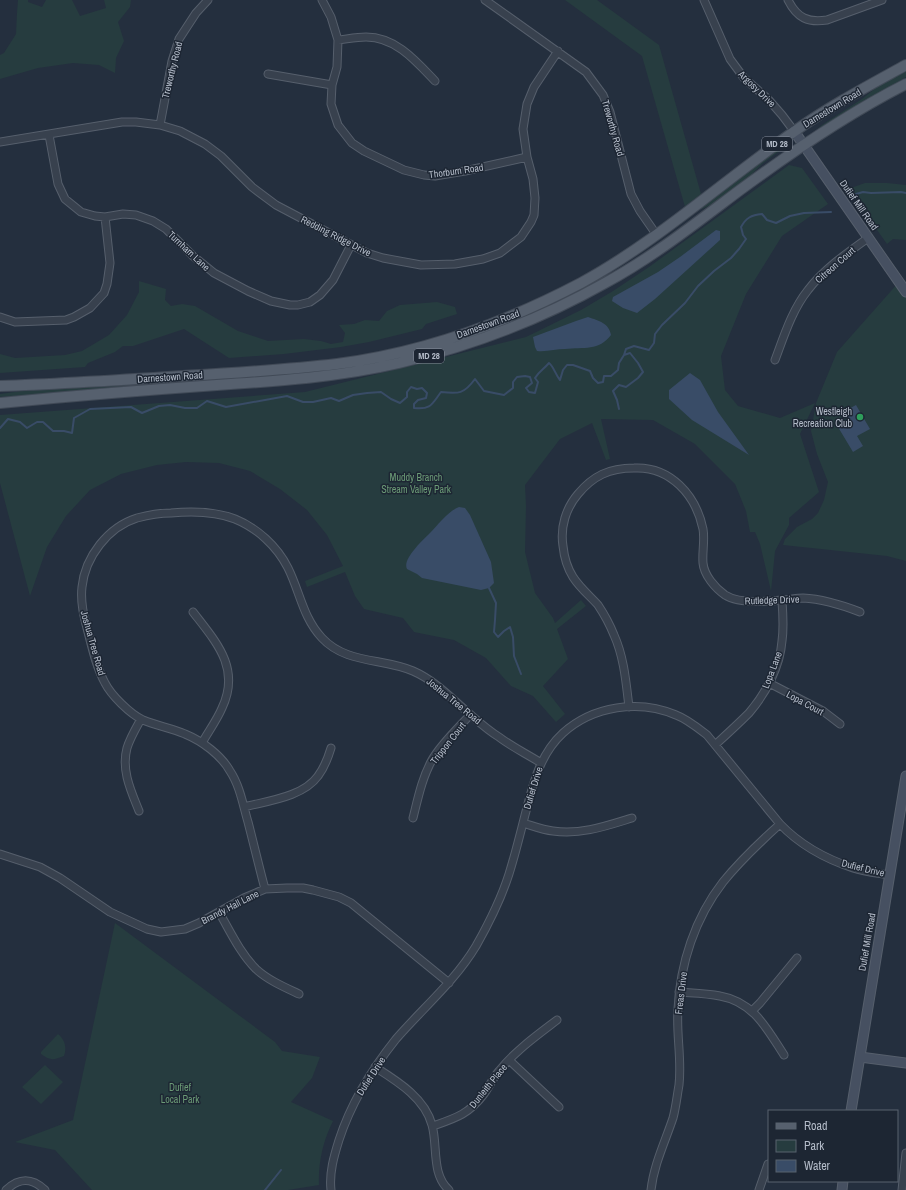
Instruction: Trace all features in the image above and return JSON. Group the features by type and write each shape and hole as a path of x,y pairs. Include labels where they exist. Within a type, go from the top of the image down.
{"main road":[{"name":"Darnestown Road","path":"0,386 75,383 245,372 338,364 402,351 469,332 502,320 536,305 601,271 624,257 794,131 843,100 906,65"},
{"name":"Darnestown Road","path":"0,402 335,375 396,364 463,345 523,323 586,294 607,282 664,247 803,144 906,84"},
{"name":"Dufief Mill Road","path":"794,131 906,292"},
{"name":"Dufief Mill Road","path":"851,1110 906,776"},
{"path":"860,1057 906,1063"}],"street":[{"name":"Treworthy Road","path":"160,124 172,61 179,39 196,12 208,0"},
{"name":"Thorburn Road","path":"322,0 331,17 338,40 337,67 332,85 331,104 338,125 352,143 364,151 404,170 435,176 527,157"},
{"name":"Treworthy Road","path":"485,0 586,72 603,95 610,112 631,194 640,211 656,234"},
{"name":"Argosy Drive","path":"704,0 730,59 744,78 768,99 794,131"},
{"path":"788,0 792,7 800,15 812,21 827,20 882,0"},
{"path":"338,40 367,37 379,39 400,47 410,55 435,81"},
{"name":"Redding Ridge Drive","path":"0,142 122,122 160,124 180,131 205,144 221,156 252,187 276,206 367,253 383,258 421,265 455,264 483,259 500,253 521,237 531,222 534,215 535,198 533,179 527,157 523,129 527,104 534,87 558,51"},
{"path":"268,74 332,85"},
{"name":"Turnham Lane","path":"49,135 58,184 65,199 81,212 105,217 123,214 136,215 153,221 166,229 193,256 214,273 265,299 290,305 310,302 320,295 333,280 351,245"},
{"path":"0,317 14,322 66,320 90,308 104,293 107,284 110,262 105,217"},
{"name":"Citreon Court","path":"775,360 785,332 807,291 819,277 840,258 868,238"},
{"name":"Rutledge Drive","path":"629,707 622,657 614,635 599,606 573,577 564,556 562,544 563,524 572,501 586,485 612,470 641,467 651,469 666,475 680,484 691,498 698,512 704,531 703,564 710,581 726,596 740,601 802,598 838,604 860,612"},
{"name":"Joshua Tree Road","path":"265,889 244,807 230,770 220,758 202,743 185,734 141,719 118,701 111,693 105,684 99,668 82,608 82,588 85,571 92,554 106,537 118,527 136,518 190,511 214,513 233,518 256,530 280,555 288,568 306,616 323,640 342,653 362,659 393,664 413,671 429,679 498,737 541,763"},
{"name":"Lopa Lane","path":"715,745 748,714 769,683 778,663 782,642 782,600"},
{"path":"193,612 225,658 229,677 228,692 222,708 202,743"},
{"name":"Lopa Court","path":"769,683 823,711 840,724"},
{"name":"Dufief Drive","path":"331,1190 331,1168 343,1127 353,1105 375,1067 397,1039 449,983 475,947 495,910 508,876 534,779 541,763 550,748 562,734 573,725 598,712 615,708 655,708 676,715 707,735 780,824 810,849 830,859 854,868 889,875"},
{"name":"Trippon Court","path":"413,818 422,783 433,758 450,736 470,715"},
{"path":"139,811 127,783 126,757 128,747 141,719"},
{"path":"244,807 287,796 310,784 317,777 325,764 331,748"},
{"path":"523,823 553,831 575,832 600,828 632,818"},
{"name":"Freas Drive","path":"651,1190 652,1177 673,1117 679,1082 680,1059 677,1021 679,992 684,964 692,940 700,920 722,883 749,852 780,824"},
{"name":"Brandy Hall Lane","path":"0,854 40,867 60,878 110,912 147,929 161,932 185,929 199,923 244,898 265,889 303,888 339,897 351,903 449,983"},
{"path":"219,912 248,960 258,970 276,983 299,994"},
{"path":"752,1011 797,958"},
{"path":"679,992 720,996 744,1005 759,1018 784,1055"},
{"name":"Dunleith Place","path":"433,1126 457,1118 471,1109 484,1094 498,1072 509,1060 527,1043 557,1020"},
{"path":"509,1060 559,1108"},
{"path":"375,1067 402,1084 415,1096 428,1115 433,1126 437,1166 440,1176 446,1188 449,1190"},
{"path":"902,1190 906,1153"},
{"path":"759,1190 768,1164"},
{"path":"6,1190 12,1184 20,1181 35,1183 44,1190"}],"green space":[{"path":"18,0 28,0 28,2 42,7 46,0 72,0 80,16 106,8 104,0 131,0 130,7 118,22 124,41 116,58 115,73 99,65 73,63 38,68 0,79 0,55 4,53 16,34"},
{"path":"565,0 597,0 659,45 701,194 685,207 642,56"},
{"path":"906,71 906,77 816,130 877,87"},
{"path":"786,146 762,164 746,180 721,200 702,209 701,208 752,168"},
{"name":"Muddy Branch Stream Valley Park","path":"789,165 802,168 828,204 782,236 746,294 721,356 725,390 738,406 780,418 815,403 800,434 819,492 789,518 789,525 775,551 771,591 760,544 755,532 750,532 746,511 735,484 695,444 653,420 601,419 610,459 606,460 592,423 560,439 525,485 525,552 535,593 555,623 581,600 586,606 557,629 568,659 543,686 565,714 556,722 533,696 511,686 486,658 454,640 414,632 403,618 364,609 355,596 345,572 307,587 305,581 343,566 327,535 307,510 280,489 250,471 219,463 186,462 157,465 121,474 90,490 66,516 47,547 30,596 0,483 0,415 305,392 526,337 581,310 613,291 649,267"},
{"path":"865,183 906,185 906,240 893,239 887,244 848,189"},
{"path":"139,281 166,289 165,300 171,306 182,304 195,306 238,331 268,341 304,339 331,344 343,342 345,333 339,325 354,324 365,320 379,321 387,311 400,305 437,302 455,307 457,314 426,324 422,329 369,342 284,354 229,358 184,329 133,346 123,346 115,352 88,363 85,367 0,373 0,354 15,358 65,355 82,351 109,335 127,315 139,292"},
{"name":"Westleigh Recreation Club","path":"899,282 906,292 906,561 887,556 783,545 785,539 797,527 812,519 818,513 824,500 828,482 817,454 811,431 816,403 837,352"},
{"path":"576,291 577,293 520,321 424,353 358,368 278,377 0,397 0,394 29,390 301,372 491,329 533,312"},
{"name":"Dufief Local Park","path":"115,923 275,1042 282,1051 320,1057 312,1078 291,1102 333,1121 326,1136 322,1152 319,1169 319,1185 288,1190 92,1190 55,1150 15,1142 73,1120"},
{"path":"58,1034 65,1044 64,1056 52,1059 47,1058 41,1054 41,1052"},
{"path":"45,1065 63,1082 41,1104 22,1087"}],"water":[{"path":"716,230 720,231 720,240 655,299 637,313 623,308 612,301 613,297 658,272"},
{"path":"588,317 603,323 610,331 611,335 601,344 591,347 537,351 533,337"},
{"path":"690,373 700,380 718,412 749,455 692,420 669,399 669,390"},
{"path":"856,405 870,429 857,436 863,446 853,452 838,427 850,420 845,411"},
{"path":"459,507 465,508 470,515 491,562 494,583 489,588 481,590 422,578 406,567 408,559 417,546 447,515"}],"waterway":[{"path":"856,194 863,192 906,193"},
{"path":"0,428 8,419 20,422 27,428 37,422 43,422 53,431 72,433 74,418 90,409 131,407 142,413 159,406 170,405 185,408 197,408 207,401 226,407 287,396 303,402 313,402 331,398 339,401 353,395 381,392 400,403 407,397 407,392 411,387 417,389 422,388 427,393 426,398 418,400 414,404 414,408 424,408 433,403 441,392 461,392 468,388 475,379 484,391 504,395 513,388 513,382 517,377 530,377 532,383 526,388 529,392 535,393 538,382 535,378 549,363 560,380 563,370 567,365 573,365 590,371 593,378 598,383 603,382 604,376 611,376 618,370 619,363 626,349 634,346 649,350 654,343 655,334 662,325 685,303 698,286 731,258 739,249 746,239 743,235 741,227 747,219 752,216 762,214 767,220 776,223 790,216 804,213 831,212"},
{"path":"619,409 613,391 619,385 626,387 643,372 630,353 624,355"},
{"path":"489,588 496,603 494,632 498,637 510,627 513,637 514,656 521,674"},
{"path":"265,1190 281,1170"}],"place":[{"name":"Westleigh Recreation Club","path":"860,417"}]}
